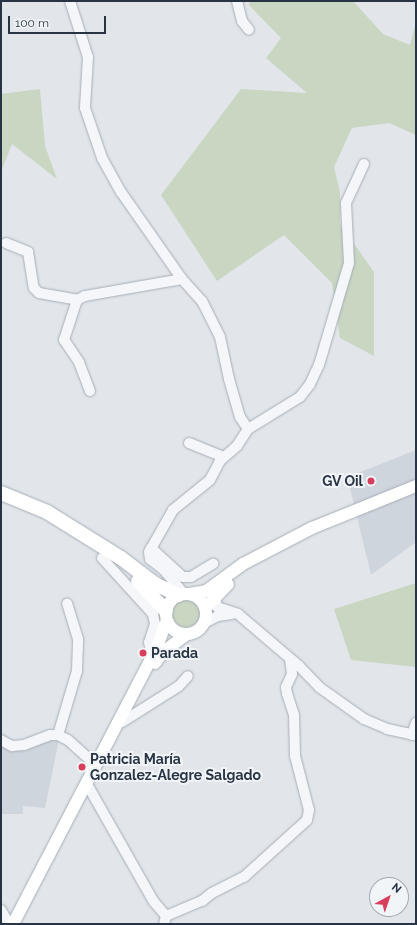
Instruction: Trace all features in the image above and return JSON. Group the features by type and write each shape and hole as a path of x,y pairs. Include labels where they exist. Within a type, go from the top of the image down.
{"highway":[{"path":"1,494 47,512 184,594"},
{"path":"84,535 153,594 167,616"}],"main road":[{"path":"13,924 94,764 152,656 167,616 171,599 184,594 206,590 243,564 312,528 416,486"},
{"path":"18,924 89,791 132,703 163,652 187,634 197,631 204,623 206,609 215,596 265,553"},
{"path":"184,594 199,598 206,609"},
{"path":"167,616 178,632 187,634"}],"street":[{"path":"70,1 88,57 85,108 102,158 121,192 182,279 202,301 220,337 228,379 240,417 248,429"},
{"path":"237,1 242,21 249,30"},
{"path":"165,582 150,559 151,548 173,510 210,480 223,457 237,446 248,429 300,397 310,384 319,366 349,263 346,203 364,164"},
{"path":"6,243 28,252 34,288 39,293 77,300 85,296 182,279"},
{"path":"77,300 64,340 79,362 90,391"},
{"path":"189,443 223,457"},
{"path":"151,548 183,577 191,576 214,564"},
{"path":"102,558 153,614 155,624 149,642 152,656"},
{"path":"215,596 217,607 238,614 290,659 319,687 364,719 387,730 414,735 416,724"},
{"path":"58,735 77,671 78,639 68,604"},
{"path":"206,609 220,612 225,610"},
{"path":"204,623 222,615 238,614"},
{"path":"89,791 165,920 202,901 212,893 244,877 307,820 309,810 295,756 294,715 286,687 292,674 290,659"},
{"path":"122,722 142,711 179,686 188,676"},
{"path":"132,703 134,709 142,711"},
{"path":"1,740 12,746 24,745 50,735 58,735 68,740 94,764"},
{"path":"1,910 9,924"}],"shaded area":[{"path":"416,450 416,542 371,575 348,480 358,473"},
{"path":"59,740 45,808 23,806 23,814 1,814 1,743 26,751 27,748 38,742"}],"green space":[{"path":"250,1 353,1 383,34 410,45 416,22 416,135 389,123 352,128 334,167 340,192 340,224 374,272 374,356 340,338 332,283 284,235 217,281 161,195 241,89 307,93 266,58 281,38 249,5"},
{"path":"40,89 45,146 57,179 12,144 1,172 1,94"},
{"path":"416,583 416,667 351,660 334,609"},
{"path":"186,599 196,603 200,613 196,623 186,627 176,623 172,613 176,603"}],"place":[{"name":"GV Oil","path":"371,481"},
{"name":"Parada","path":"143,653"},
{"name":"Patricia María Gonzalez-Alegre Salgado","path":"82,767"}]}
